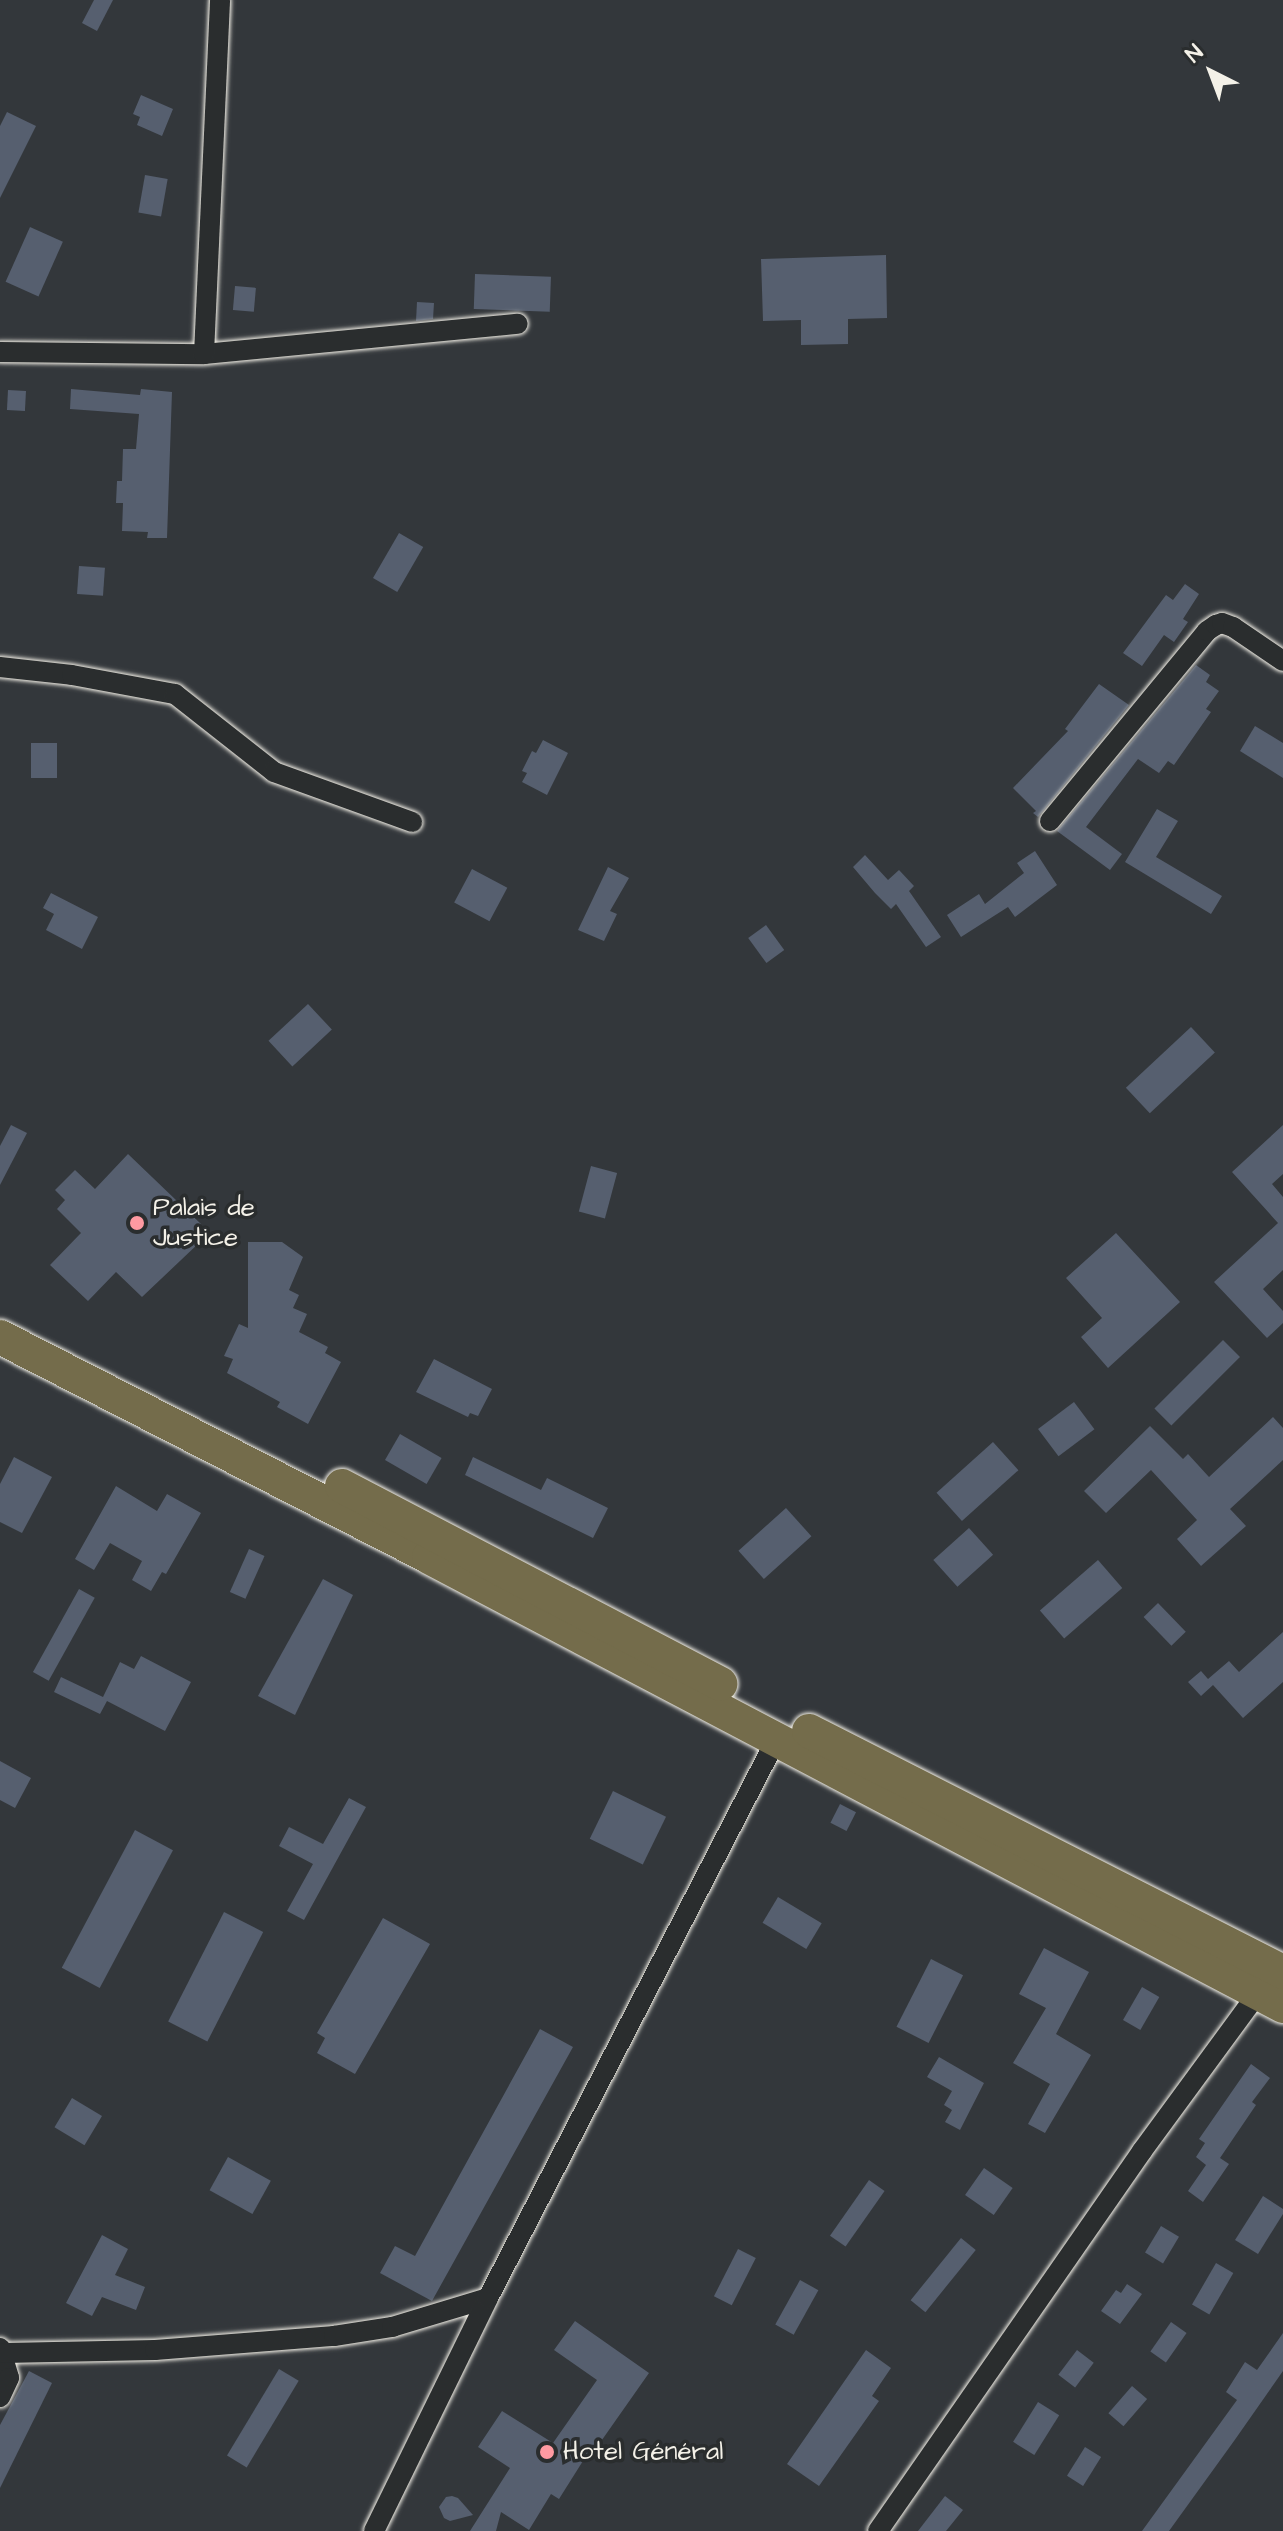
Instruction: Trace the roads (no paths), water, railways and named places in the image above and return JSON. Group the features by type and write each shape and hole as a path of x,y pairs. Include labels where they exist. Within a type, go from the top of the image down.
{"highway":[{"path":"2,1324 434,1546 789,1721 1275,1990"},
{"path":"434,1546 776,1740 1275,1990"}],"street":[{"path":"204,354 220,0"},
{"path":"0,352 204,354 518,324"},
{"path":"1050,821 1207,631 1222,623 1233,627 1283,661"},
{"path":"0,667 72,675 175,694 274,772 412,822"},
{"path":"374,2531 488,2298 776,1740"},
{"path":"878,2531 1142,2151 1275,1990"},
{"path":"0,2397 9,2378 2,2351 155,2350 334,2336 392,2327 488,2298"}],"place":[{"name":"Palais de Justice","path":"137,1223"},
{"name":"Hotel Général","path":"547,2452"}]}
